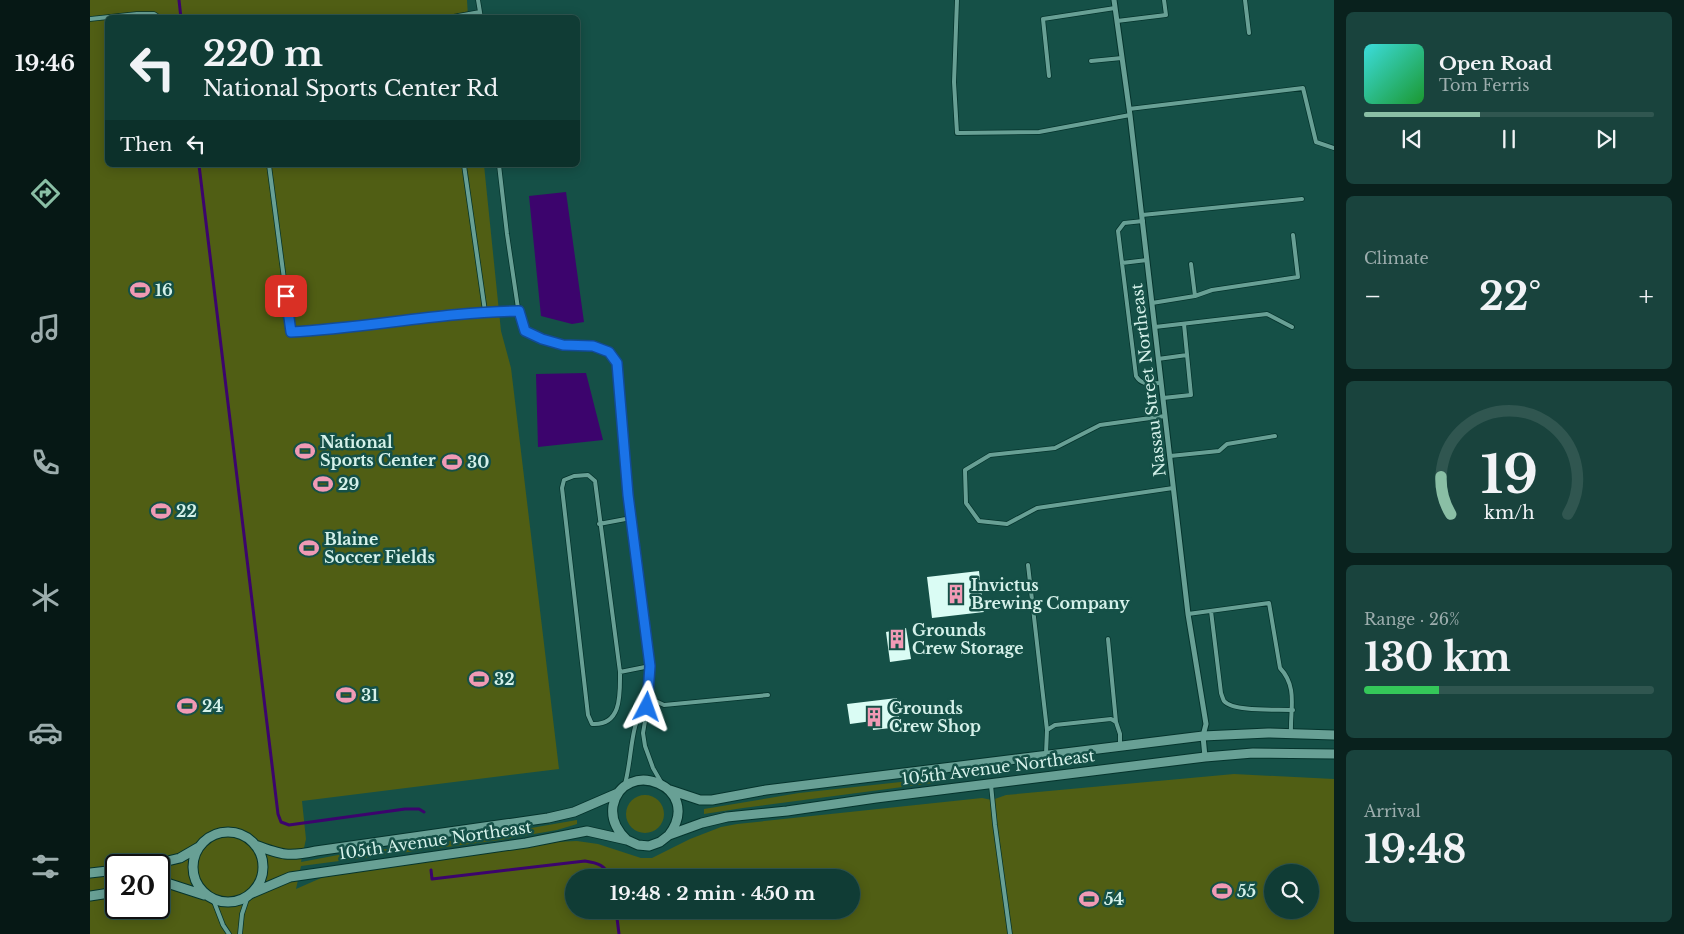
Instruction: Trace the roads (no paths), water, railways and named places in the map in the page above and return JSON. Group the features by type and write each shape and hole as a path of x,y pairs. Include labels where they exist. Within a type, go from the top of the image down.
{"street":[{"name":"Nassau Street Northeast","path":"1114,0 1130,112 1188,614 1206,724 1203,736 1205,757"},
{"name":"105th Avenue Northeast","path":"170,860 180,858 199,847 208,838 220,833 233,832 245,836 255,845 291,856 548,818 574,812 632,783 647,780 700,800 712,800 766,790 1203,736 1291,732 1334,735"},
{"name":"105th Avenue Northeast","path":"170,884 210,898 228,902 242,899 290,877 526,843 587,831 627,840 638,845 649,846 660,842 670,835 702,823 727,817 1205,757 1254,753 1334,754"},
{"path":"666,787 675,798 678,808 678,818 670,835"},
{"path":"621,790 614,804 612,814 617,829 627,840"},
{"path":"249,895 257,888 262,877 261,855 255,845"},
{"path":"199,847 194,857 195,879 200,888 210,898"},
{"path":"90,873 105,871"},
{"path":"90,896 105,894"}],"lane":[{"path":"464,15 480,12 478,0"},
{"path":"957,0 954,82 956,133 1039,132 1130,112 1303,88 1316,142 1334,148"},
{"path":"1117,21 1166,14 1164,0"},
{"path":"1245,0 1249,33"},
{"path":"1049,76 1043,19 1115,8"},
{"path":"138,15 156,15"},
{"path":"90,18 105,17"},
{"path":"1092,61 1122,58"},
{"path":"269,167 291,332 485,312 519,311"},
{"path":"464,167 485,312"},
{"path":"498,167 519,311 525,331 542,339 563,345 593,346 609,352 617,363 631,518 650,666 649,698 643,733 645,746 653,768 666,787"},
{"path":"1161,383 1144,384 1136,376 1118,230 1124,223 1142,218 1302,199"},
{"path":"1152,303 1195,296 1212,290 1298,277 1293,235"},
{"path":"1122,263 1147,260"},
{"path":"1190,264 1195,296"},
{"path":"1155,328 1267,314 1292,326"},
{"path":"1163,398 1191,395 1184,324"},
{"path":"1158,359 1187,356"},
{"path":"1165,416 1100,425 1054,448 990,455 965,470 966,503 979,520 1007,524 1037,508 1173,488"},
{"path":"1170,456 1219,451 1227,444 1275,436"},
{"path":"588,475 595,481 620,672 620,698 612,719 603,725 592,724 588,714 562,488 564,480 574,476 588,475"},
{"path":"600,524 631,518"},
{"path":"1028,565 1047,730 1046,756"},
{"path":"1188,614 1269,603 1280,668 1286,674 1290,683 1293,710 1291,732"},
{"path":"1211,611 1221,693 1225,702 1234,707 1293,710"},
{"path":"1108,639 1120,747"},
{"path":"620,672 650,666"},
{"path":"649,698 664,705 768,695"},
{"path":"621,790 633,733 640,711 649,698"},
{"path":"1047,730 1055,725 1112,719 1116,722"},
{"path":"991,783 1010,934"},
{"path":"240,934 242,914 249,895"},
{"path":"210,898 229,934"}],"waterway":[{"path":"179,0 181,15"},
{"path":"199,167 278,814 281,822 289,825 405,809 419,809 424,812"},
{"path":"431,870 432,879 585,861 601,865 605,869"},
{"path":"617,919 619,934"}],"place":[{"name":"16","path":"140,290"},
{"name":"National Sports Center","path":"305,451"},
{"name":"30","path":"452,462"},
{"name":"29","path":"323,484"},
{"name":"22","path":"161,511"},
{"name":"Blaine Soccer Fields","path":"309,548"},
{"name":"Invictus Brewing Company","path":"956,594"},
{"name":"Grounds Crew Storage","path":"897,639"},
{"name":"32","path":"479,679"},
{"name":"31","path":"346,695"},
{"name":"24","path":"187,706"},
{"name":"Grounds Crew Shop","path":"874,717"},
{"name":"55","path":"1222,891"},
{"name":"54","path":"1089,899"}]}
